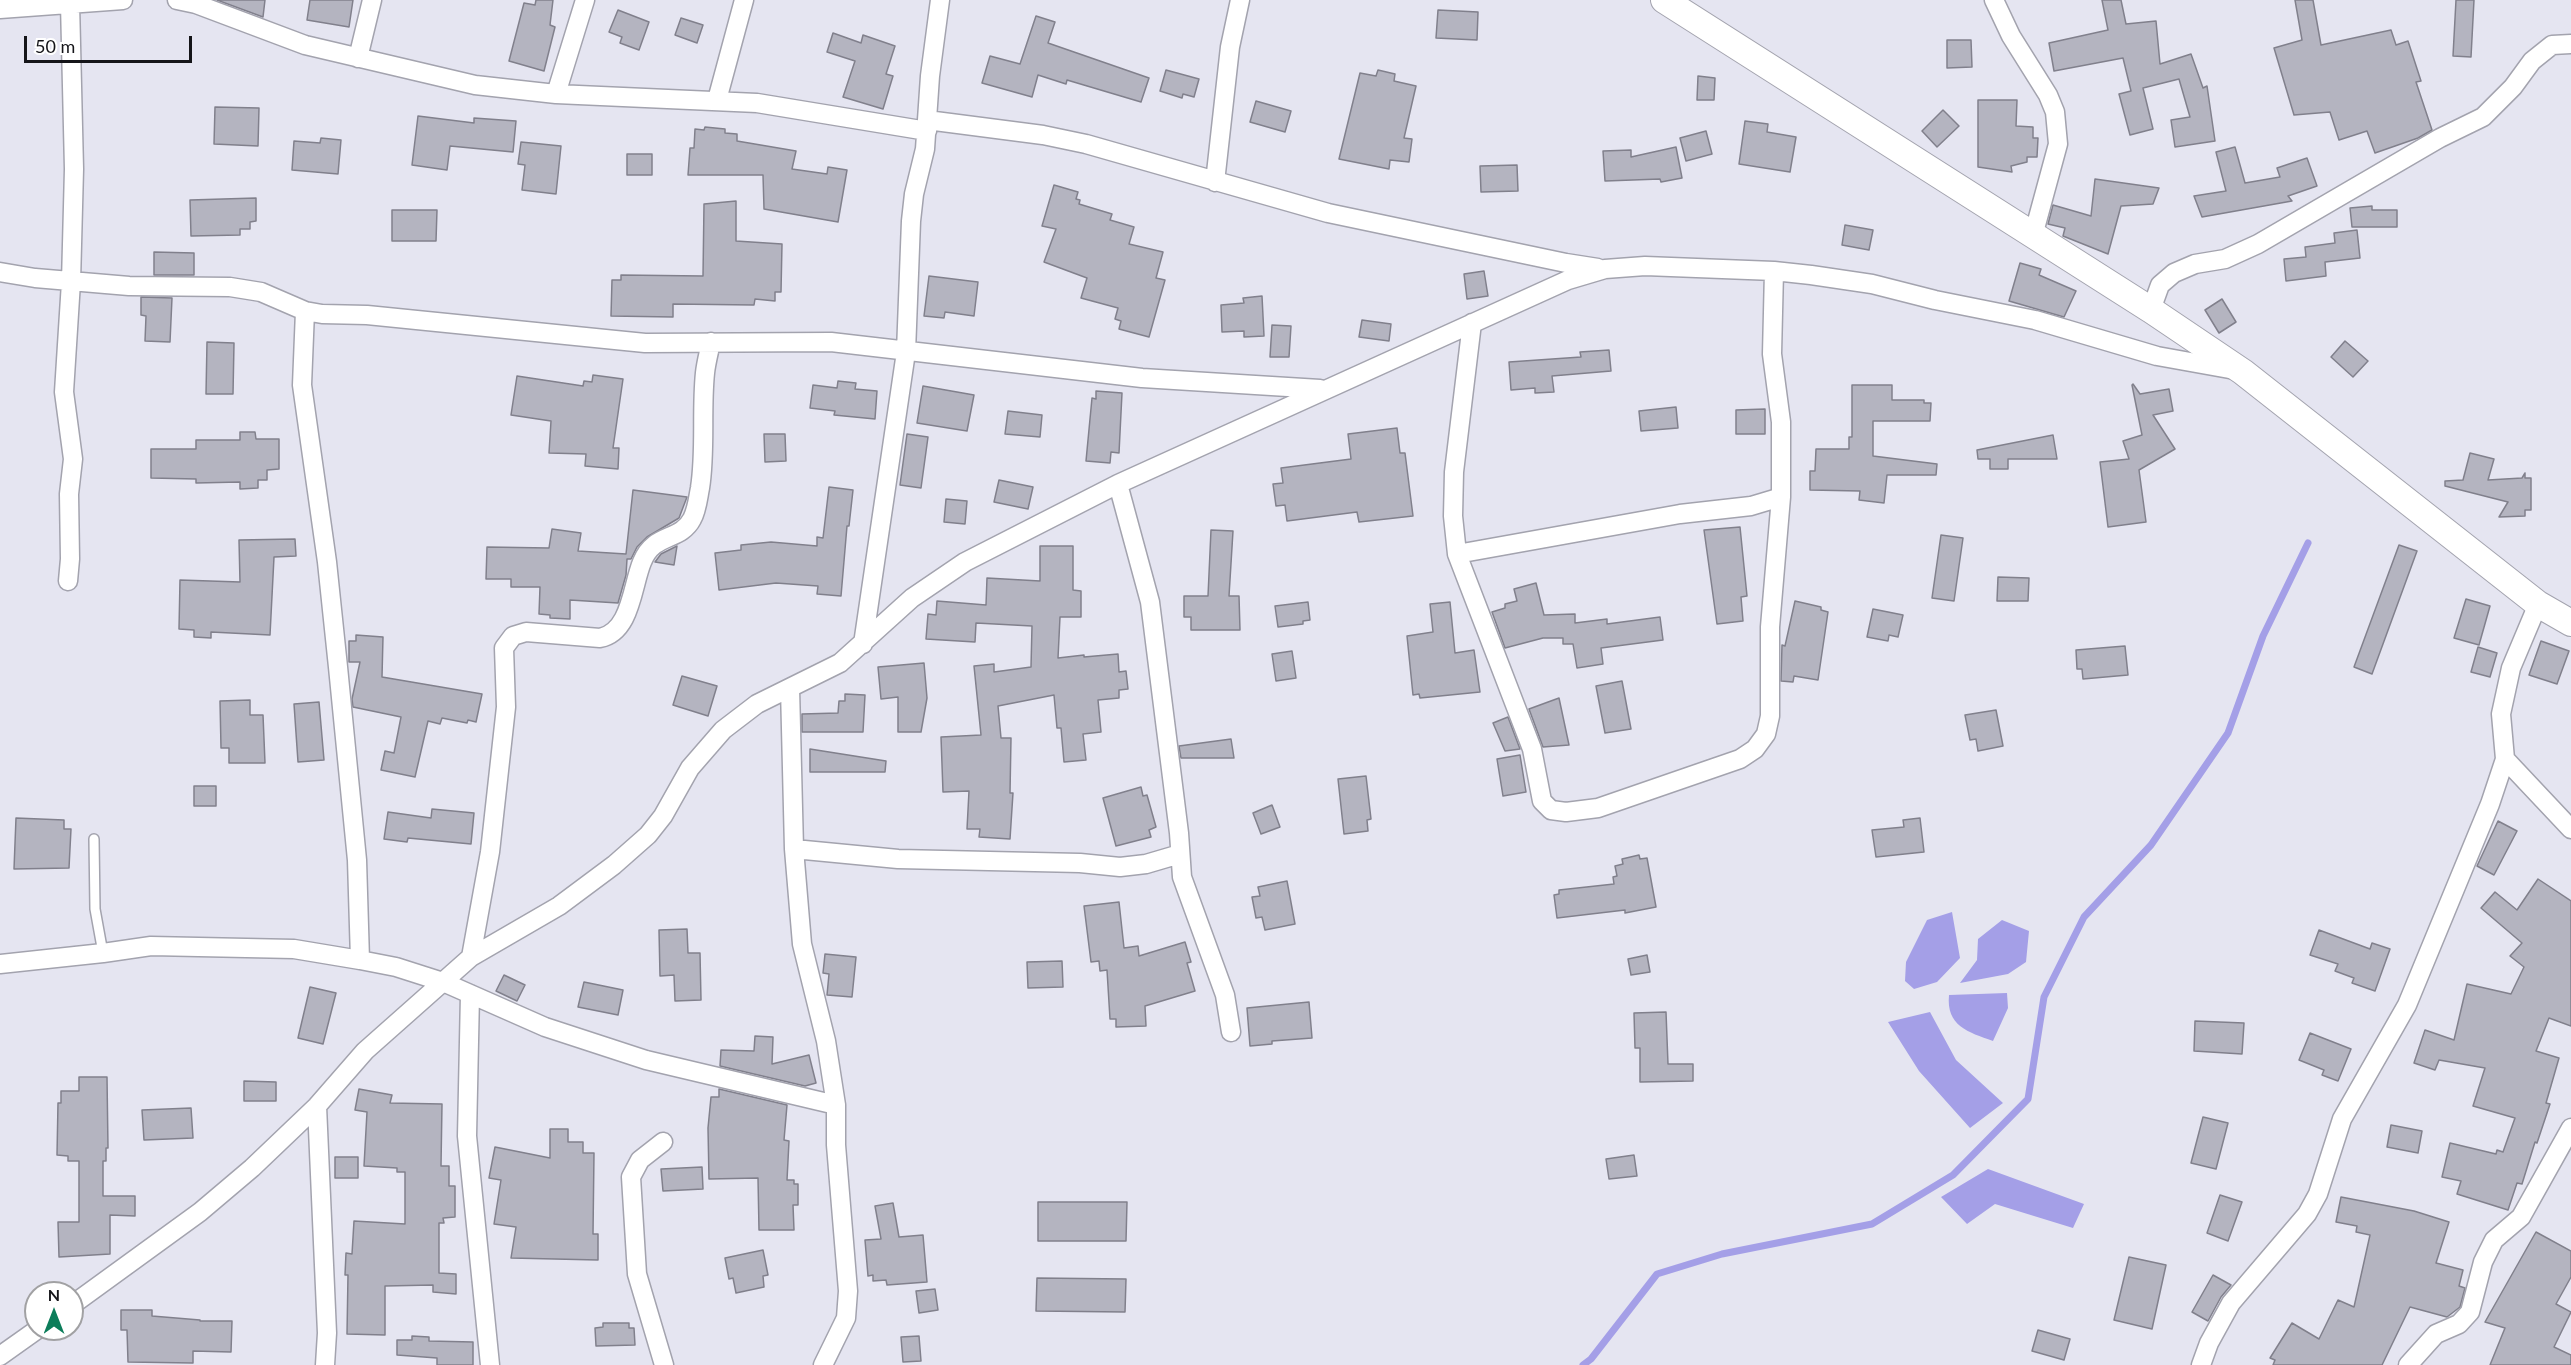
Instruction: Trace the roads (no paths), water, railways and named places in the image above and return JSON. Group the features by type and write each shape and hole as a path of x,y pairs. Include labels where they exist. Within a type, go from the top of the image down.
{"street":[{"path":"0,9 123,0"},
{"path":"177,0 196,4 305,45 475,85 556,94 757,103 927,125 1043,135 1086,144 1328,213 1566,263 1605,268 1689,266 1774,271 1872,284 1935,300 2036,320 2157,356 2243,372"},
{"path":"358,58 372,0"},
{"path":"556,94 585,0"},
{"path":"717,100 744,0"},
{"path":"863,644 906,352 911,221 927,125 940,0"},
{"path":"1215,182 1230,47 1240,0"},
{"path":"1664,0 2151,310 2243,372 2538,604 2571,623"},
{"path":"1994,0 2011,36 2048,95 2056,120 2058,144 2032,236"},
{"path":"68,581 69,494 73,459 64,392 71,282 74,169 70,3"},
{"path":"2151,310 2160,285 2174,273 2195,264 2225,259 2258,244 2440,138 2483,117 2513,87 2532,61 2552,45 2571,44"},
{"path":"84,1296 200,1212 252,1168 316,1106 365,1051 471,957 560,906 614,865 648,835 663,816 690,768 723,730 757,704 840,663 912,598 965,562 1118,484 1568,280 1605,268"},
{"path":"1472,323 1454,472 1453,516 1457,555 1532,749 1542,801 1551,810 1566,812 1598,808 1740,759 1755,749 1766,734 1770,716 1770,627 1781,497 1781,422 1772,354 1774,271"},
{"path":"0,272 71,282 129,286 230,287 261,292 304,311 611,338 645,344 831,342 1142,378 1326,390"},
{"path":"304,311 302,385 327,562 338,668 357,860 360,960"},
{"path":"471,957 490,852 506,707 504,648 513,636 526,632 600,638 608,636 615,631 628,610 645,554 656,542 685,529 693,519 703,464 705,373 711,342"},
{"path":"1118,484 1150,602 1182,877 1193,914 1225,995 1231,1032"},
{"path":"1457,555 1680,514 1751,506 1781,497"},
{"path":"2201,1365 2209,1343 2231,1303 2286,1242 2307,1214 2318,1194 2342,1119 2407,1005 2490,804 2505,759 2501,714 2511,668 2538,604"},
{"path":"790,688 794,849 802,944 826,1041 836,1105 836,1145 847,1300 846,1318 823,1365"},
{"path":"2505,759 2571,829"},
{"path":"794,849 897,860 1080,863 1120,867 1146,864 1180,854"},
{"path":"0,964 151,946 294,949 360,960 396,967 442,982 545,1026 646,1060 836,1105"},
{"path":"470,994 467,1137 490,1365"},
{"path":"316,1106 327,1333 325,1365"},
{"path":"2408,1365 2436,1334 2459,1324 2470,1312 2483,1262 2494,1240 2521,1217 2571,1128"},
{"path":"663,1142 640,1160 631,1177 637,1274 664,1365"},
{"path":"0,1356 24,1339"}],"lane":[{"path":"94,839 95,909 103,953"}],"waterway":[{"path":"1583,1365 1591,1359 1657,1274 1722,1254 1872,1224 1953,1175 2028,1099 2044,997 2084,917 2151,845 2228,733 2263,636 2308,543"}]}
